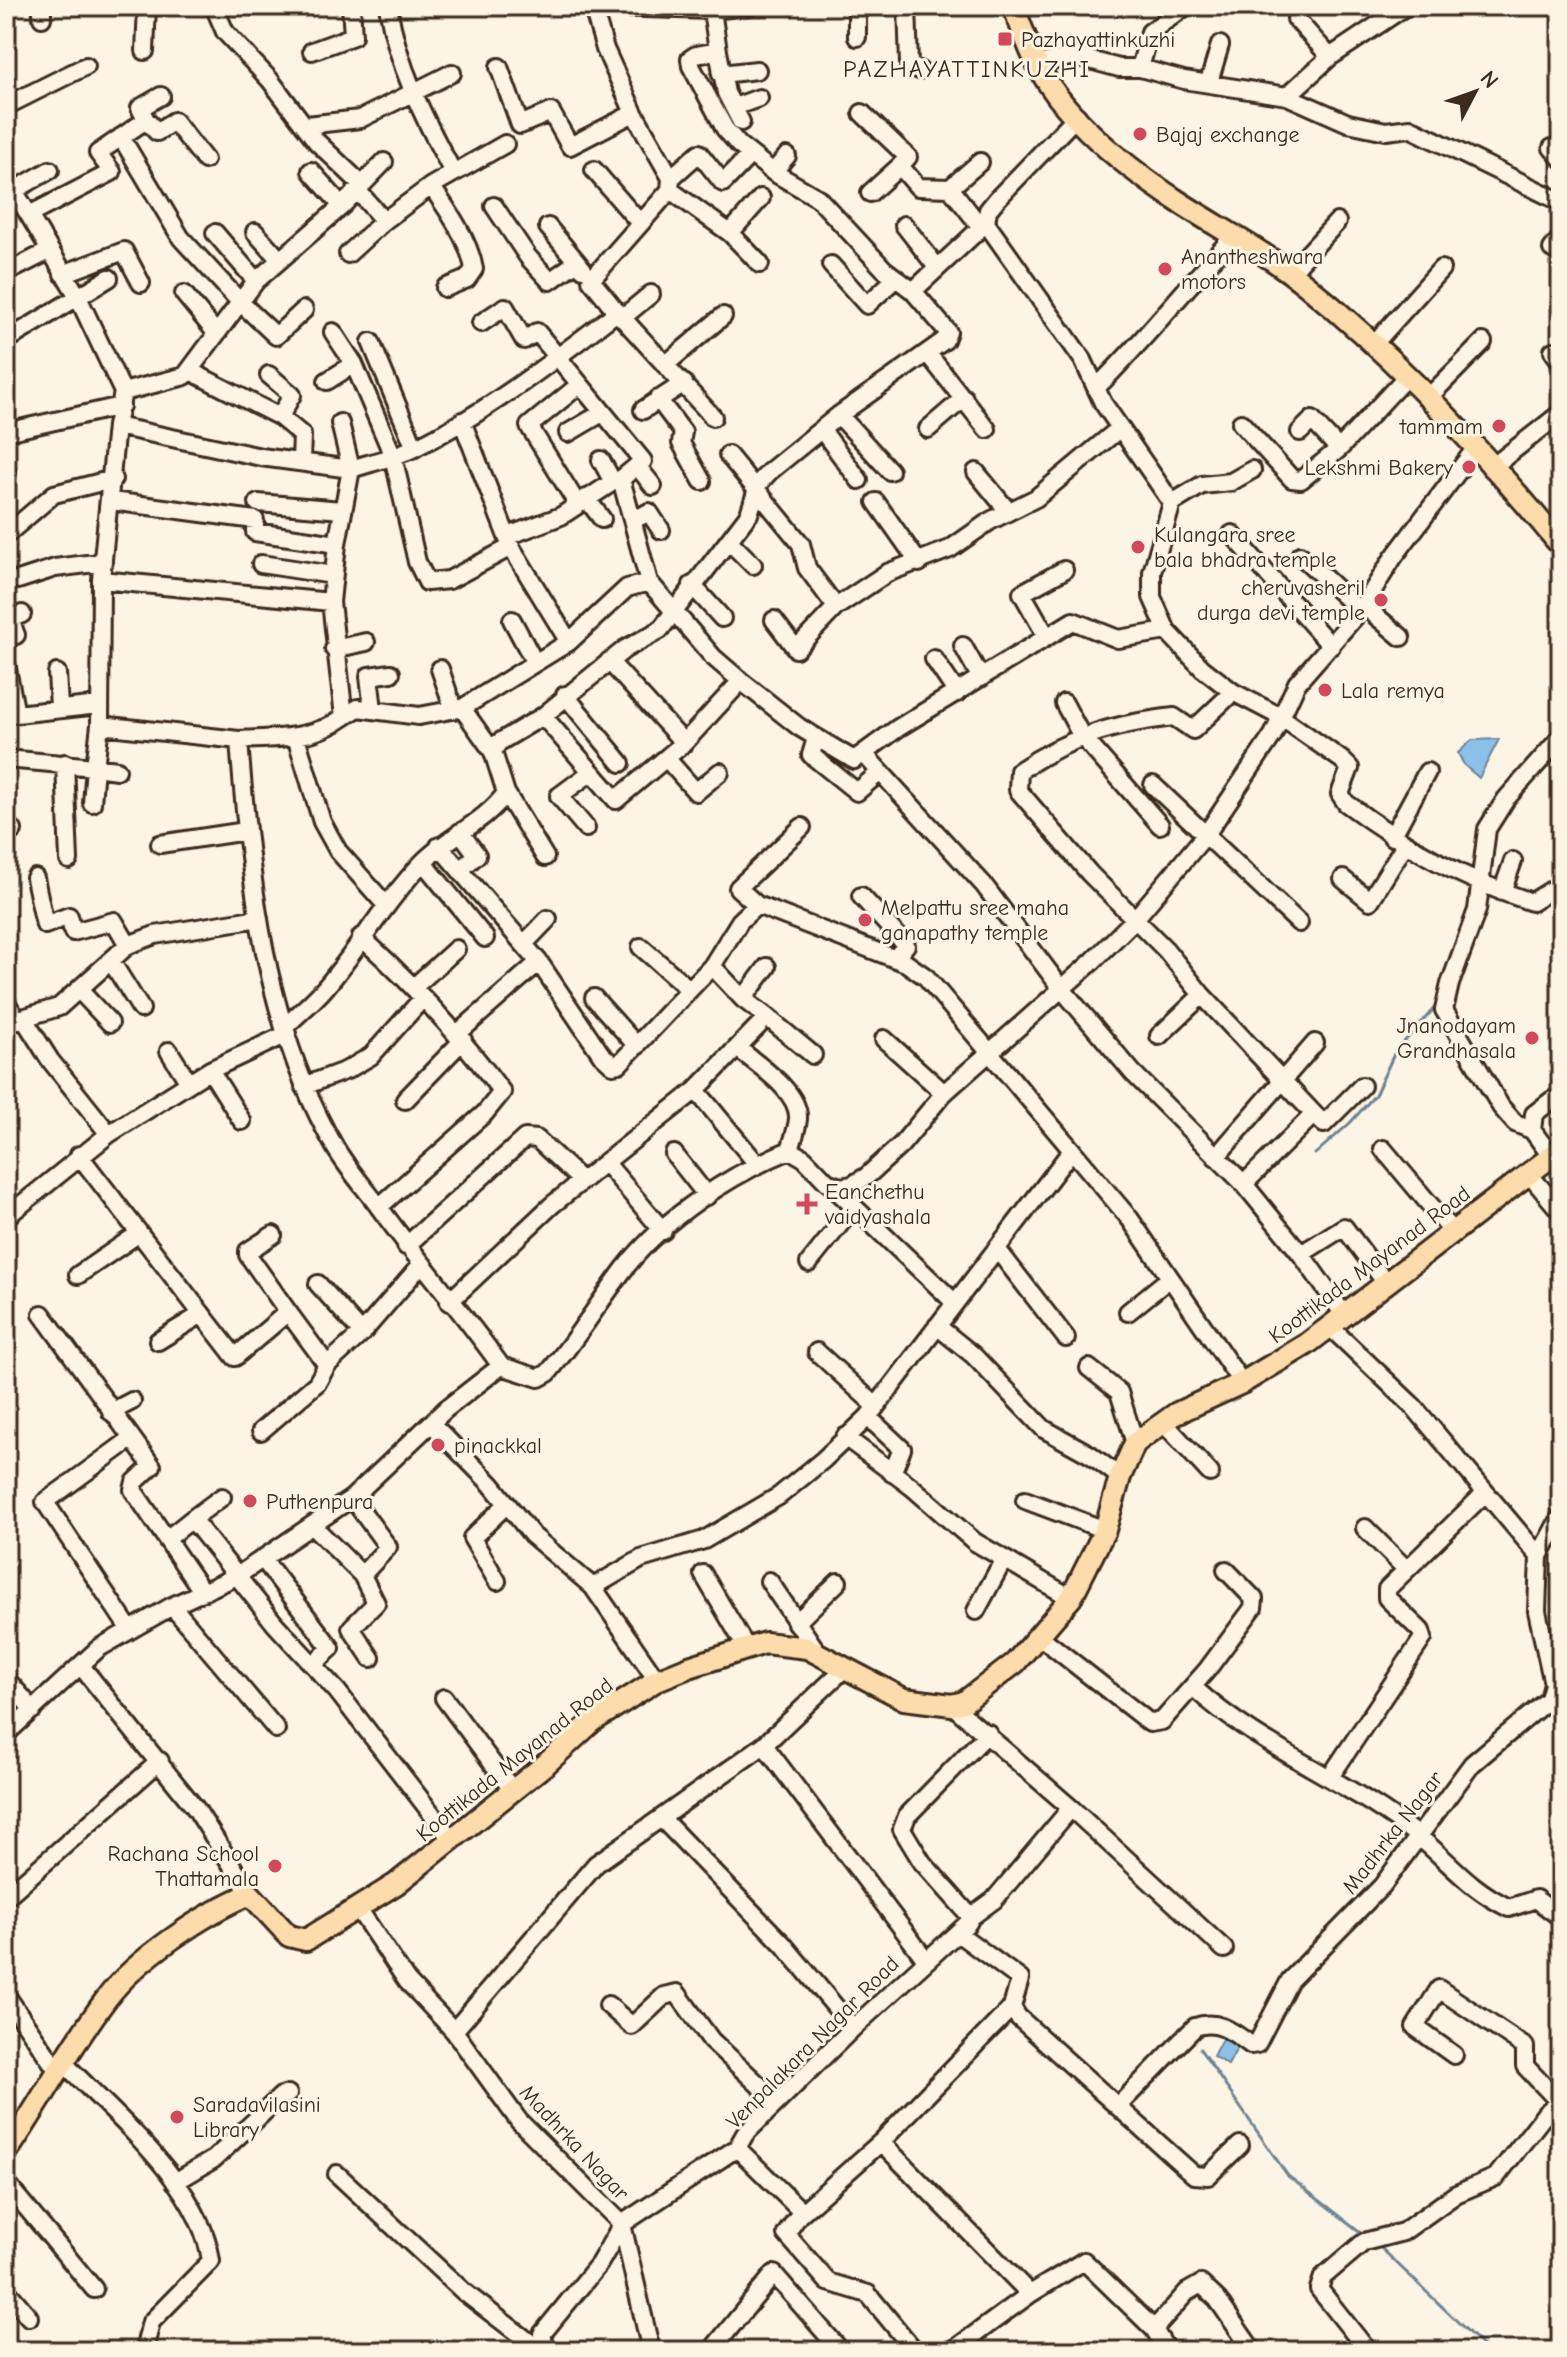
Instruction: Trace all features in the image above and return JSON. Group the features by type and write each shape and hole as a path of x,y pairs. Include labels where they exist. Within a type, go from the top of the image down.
{"main road":[{"path":"1013,6 1037,64 1077,116 1130,166 1291,272 1406,377 1561,546"},
{"name":"Koottikada Mayanad Road","path":"1135,1443 1164,1423 1242,1383 1307,1344 1556,1153"},
{"path":"952,1705 964,1702 1015,1663 1071,1598 1105,1530 1120,1477 1135,1443"},
{"name":"Koottikada Mayanad Road","path":"250,1894 289,1936 306,1940 359,1910 452,1840 593,1721 657,1680 746,1647 765,1643 807,1648 904,1699 952,1705"},
{"path":"7,2148 109,1995 155,1954 228,1903 250,1894"}],"street":[{"path":"145,51 147,6"},
{"path":"214,6 225,32 307,125 317,142 359,186 384,221"},
{"path":"312,51 353,36 351,6"},
{"path":"388,6 392,30 412,92 453,172"},
{"path":"575,6 712,10 749,6"},
{"path":"857,6 857,37"},
{"path":"907,6 909,65 919,70"},
{"path":"1140,68 1150,32 1186,6"},
{"path":"1287,96 1330,57 1406,6"},
{"path":"593,8 605,49 670,184 730,233 760,264"},
{"path":"712,10 721,74 738,114 759,98"},
{"path":"1296,19 1330,57"},
{"path":"1209,82 1220,45"},
{"path":"493,752 498,743 543,716 609,661 660,630 749,514 756,491 769,472 839,415 928,354 945,340 948,332 913,291 895,279 818,198 750,155 725,129 690,59 718,51"},
{"path":"1037,64 1075,56 1119,68 1140,68 1287,96 1348,123 1386,131 1410,128 1561,202"},
{"path":"6,106 86,66"},
{"path":"499,67 520,125 551,112 570,146 634,113"},
{"path":"721,74 757,70"},
{"path":"307,125 360,119 452,73"},
{"path":"161,96 140,108 146,120 157,132 174,121 205,160"},
{"path":"862,113 908,157 870,193"},
{"path":"913,291 936,266 984,225 988,210 997,199 1077,116"},
{"path":"29,215 112,172 98,153 146,120"},
{"path":"121,137 181,238 241,303 276,336 304,310"},
{"path":"348,254 384,221 431,186 505,144"},
{"path":"591,280 699,153 723,183 750,155"},
{"path":"773,172 787,156"},
{"path":"6,432 122,399 178,379 190,371 256,281 342,206 384,162"},
{"path":"900,166 918,187 950,188 980,162"},
{"path":"50,170 11,191 77,295 122,399 116,426 101,580 100,725 92,803"},
{"path":"594,170 639,222"},
{"path":"311,171 342,206"},
{"path":"431,186 474,269 467,279 445,288"},
{"path":"950,188 984,225 1083,360 1120,428 1172,503"},
{"path":"730,233 761,198"},
{"path":"494,206 528,257 550,281 577,262"},
{"path":"1291,272 1337,222"},
{"path":"904,225 936,266"},
{"path":"548,227 620,315 713,417"},
{"path":"255,232 280,260"},
{"path":"215,233 256,281"},
{"path":"1096,388 1144,341 1165,312 1234,236"},
{"path":"6,273 49,251"},
{"path":"63,274 124,251 141,283"},
{"path":"831,265 867,305 895,279"},
{"path":"1373,345 1441,269"},
{"path":"7,340 109,278"},
{"path":"184,294 216,333"},
{"path":"116,426 261,457 351,469 415,448 462,421 651,294"},
{"path":"333,332 354,364 393,456 417,562 427,582 449,580 509,541 561,516 643,461 578,386 537,332 524,340 505,307 481,323"},
{"path":"665,365 723,316"},
{"path":"371,342 415,448"},
{"path":"1427,399 1483,342"},
{"path":"928,354 987,429"},
{"path":"327,381 354,364"},
{"path":"190,371 280,417 302,435 301,461"},
{"path":"269,375 292,395 280,417"},
{"path":"1241,423 1296,480 1301,480 1339,449 1406,377"},
{"path":"643,410 684,383"},
{"path":"578,386 529,426 582,501 602,519"},
{"path":"928,429 964,398"},
{"path":"658,399 683,432 681,443 702,481"},
{"path":"568,433 602,413"},
{"path":"1491,468 1561,413"},
{"path":"839,415 890,471"},
{"path":"1300,432 1312,420 1339,449"},
{"path":"462,421 509,541 569,642"},
{"path":"340,423 351,469 342,510 331,602 344,717"},
{"path":"774,620 796,649 836,607 887,573 950,549 1008,511 1036,498 1120,428"},
{"path":"822,430 859,480"},
{"path":"827,1182 840,1187 867,1176 901,1145 944,1093 1135,919 1207,833 1273,735 1297,683 1362,608 1393,558 1475,449"},
{"path":"728,455 801,544 807,568 836,607"},
{"path":"601,460 617,481 634,520 649,582 713,657 816,738 854,760 865,755 898,728 1073,621 1118,639 1167,631"},
{"path":"638,467 653,486"},
{"path":"1252,470 1231,482 1202,485 1172,503 1152,572 1152,597 1167,631 1202,668 1233,692 1281,717 1350,768 1340,794 1398,842 1480,883 1532,902 1561,884"},
{"path":"976,472 1008,511"},
{"path":"6,535 54,494 113,479"},
{"path":"111,501 255,520 255,532 337,544"},
{"path":"876,502 919,563"},
{"path":"258,503 342,510"},
{"path":"634,520 649,512 661,530"},
{"path":"1232,534 1331,646"},
{"path":"729,541 753,565"},
{"path":"1300,555 1401,637"},
{"path":"18,580 55,568 103,562"},
{"path":"261,564 333,575"},
{"path":"1047,637 1022,593 1064,570"},
{"path":"101,580 331,602"},
{"path":"100,725 239,740 296,737 326,730 358,708 419,716 458,709 569,642 627,588 649,582"},
{"path":"692,585 722,618"},
{"path":"6,638 16,635 10,619 22,614"},
{"path":"512,620 535,663"},
{"path":"334,649 366,642"},
{"path":"963,646 981,678"},
{"path":"934,659 957,693"},
{"path":"609,661 684,743"},
{"path":"6,664 16,714 99,705"},
{"path":"440,669 458,709 493,752 506,793 545,857"},
{"path":"57,673 59,707"},
{"path":"373,710 369,676 391,673"},
{"path":"543,716 616,800 684,743 741,681"},
{"path":"1233,692 1193,730 1174,717 1081,735 1045,752 1019,771 1018,790 1090,874 1166,950 1202,995 1324,1124 1362,1086"},
{"path":"565,695 621,763"},
{"path":"1064,703 1081,735 1160,825"},
{"path":"296,737 322,822 338,851 385,904"},
{"path":"1556,1153 1532,1130 1515,1123 1501,1107 1444,1010 1450,984 1477,910 1491,820 1561,737"},
{"path":"816,738 811,755 857,792 880,772"},
{"path":"239,740 246,831 259,918 286,1030 304,1086 337,1150 420,1266 473,1326 501,1366 539,1378 548,1373 627,1265 663,1231 707,1196 757,1164 790,1150"},
{"path":"865,755 983,884 1061,988 1133,1073 1244,1184 1301,1254 1337,1321 1539,1556 1561,1516"},
{"path":"6,759 117,770"},
{"path":"667,759 696,792 720,772"},
{"path":"65,763 69,860"},
{"path":"1343,879 1370,901 1427,772"},
{"path":"586,828 559,796 590,773"},
{"path":"1153,785 1299,923"},
{"path":"7,1215 109,1134 210,1070 286,1030 323,991 385,904 423,862 439,846 492,811 506,793"},
{"path":"802,827 738,888 757,905 895,959 926,977 988,1055 1130,1219 1242,1383"},
{"path":"160,844 246,831"},
{"path":"460,832 477,855 460,870"},
{"path":"439,846 539,962 606,1060 613,1065 619,1064 712,966 740,921 757,905"},
{"path":"1502,892 1513,861"},
{"path":"423,862 485,938"},
{"path":"35,878 45,925 69,916 73,932 114,921 128,945"},
{"path":"861,896 906,945 895,959"},
{"path":"16,1021 59,1007 128,945 155,935 259,918"},
{"path":"524,944 548,919"},
{"path":"361,937 419,992 460,1037 502,1092 485,1113 379,1207"},
{"path":"641,947 689,989"},
{"path":"304,1086 347,1070 371,1056 456,949"},
{"path":"111,961 141,1009"},
{"path":"405,1100 460,1037 539,962"},
{"path":"712,966 743,999 813,1055"},
{"path":"743,999 767,967"},
{"path":"80,991 110,1023"},
{"path":"1159,1036 1202,995"},
{"path":"594,998 637,1046"},
{"path":"6,1002 16,1021 109,1134"},
{"path":"449,1302 582,1181 696,1090 767,1017"},
{"path":"884,1039 944,1093"},
{"path":"1216,1157 1315,1043"},
{"path":"739,1049 790,1094 797,1107 798,1118 790,1150"},
{"path":"169,1051 189,1083"},
{"path":"210,1070 242,1121"},
{"path":"696,1090 757,1164"},
{"path":"1532,1130 1534,1114 1552,1100"},
{"path":"1244,1184 1314,1114"},
{"path":"406,1246 525,1138 537,1139 582,1181"},
{"path":"1383,1149 1452,1231"},
{"path":"790,1150 804,1158 953,1301"},
{"path":"593,1587 641,1559 704,1540 779,1496 845,1437 872,1411 953,1301 1072,1150"},
{"path":"674,1154 707,1196"},
{"path":"79,1155 235,1357 288,1312"},
{"path":"605,1162 663,1231"},
{"path":"1529,1174 1561,1212"},
{"path":"809,1263 853,1208"},
{"path":"1301,1254 1344,1227 1386,1283"},
{"path":"78,1275 138,1234"},
{"path":"273,1235 248,1251 327,1365"},
{"path":"997,1249 1066,1338"},
{"path":"261,1431 317,1383 327,1365 362,1333 420,1266"},
{"path":"1128,1312 1170,1278"},
{"path":"318,1284 362,1333"},
{"path":"42,1314 152,1466 135,1482 133,1490 202,1591"},
{"path":"158,1341 202,1314"},
{"path":"937,1326 973,1355 1044,1429 1091,1455 1120,1477"},
{"path":"817,1352 872,1411 902,1449 892,1473"},
{"path":"6,1734 99,1648 172,1606 237,1576 352,1498 431,1423 501,1366"},
{"path":"1089,1368 1119,1392 1135,1443"},
{"path":"111,1412 132,1401"},
{"path":"431,1423 491,1484 532,1535 593,1587 657,1680"},
{"path":"1164,1423 1210,1473"},
{"path":"845,1437 975,1542 1071,1598"},
{"path":"130,1630 45,1502 131,1439"},
{"path":"1330,1777 1423,1638 1421,1631 1385,1595 1389,1586 1485,1493"},
{"path":"168,1538 222,1497"},
{"path":"352,1498 388,1547 362,1575"},
{"path":"1025,1500 1105,1530"},
{"path":"497,1581 472,1538 506,1505"},
{"path":"192,1519 275,1624 314,1664 452,1840"},
{"path":"312,1525 362,1575 376,1603 351,1628 371,1658"},
{"path":"1365,1528 1406,1569"},
{"name":"Madhrka Nagar","path":"1118,2106 1195,2027 1207,2023 1224,2027 1251,2045 1257,2044 1290,1980 1382,1886 1472,1764 1549,1699 1553,1684 1537,1611 1539,1556"},
{"path":"263,1559 331,1648 314,1664"},
{"path":"976,1611 1004,1559"},
{"path":"1038,1635 1150,1723 1162,1721 1193,1687 1255,1603 1226,1570"},
{"path":"703,1574 746,1647"},
{"path":"769,1581 819,1654"},
{"path":"796,1623 838,1582"},
{"path":"172,1606 276,1729"},
{"path":"81,1666 160,1761 250,1894"},
{"path":"454,2031 596,1864 663,1820 764,1745 845,1668"},
{"path":"8,1681 33,1710"},
{"path":"1193,1687 1225,1713 1330,1777 1418,1836 1478,1893 1509,1908 1536,1899 1561,1918"},
{"path":"444,1698 513,1791"},
{"path":"952,1705 988,1733 1224,1949"},
{"path":"971,1917 922,1862 902,1829 907,1816 988,1733"},
{"path":"764,1745 926,1960"},
{"path":"6,1897 160,1761"},
{"path":"915,2351 868,2294 828,2282 788,2241 788,2229 802,2212 881,2142 1012,2007 1020,1979 959,1934 971,1917 994,1900 1071,1808"},
{"path":"663,1820 783,1944 853,2028"},
{"name":"Madhrka Nagar","path":"359,1910 407,1981 454,2031 519,2121 622,2224 651,2351"},
{"name":"Venpalakara Nagar Road","path":"544,2351 542,2334 599,2264 622,2224 737,2148 745,2134 853,2028 926,1960 959,1934"},
{"path":"1368,2351 1319,2289 1323,2277 1364,2242 1403,2232 1456,2194 1496,2177 1546,2113 1560,2101 1525,2066 1525,2047 1439,1989 1415,2027 1454,2055"},
{"path":"608,2005 632,2026 664,1996 677,1993 711,2040 777,2102"},
{"path":"6,1995 60,2066 175,2182 208,2238 211,2261 151,2322 144,2351"},
{"path":"1012,2007 1197,2177 1211,2173 1240,2145"},
{"path":"175,2182 214,2159 281,2096 288,2094"},
{"path":"881,2142 1030,2294"},
{"path":"737,2148 802,2212"},
{"path":"337,2174 464,2292 544,2351"},
{"path":"6,2183 94,2289"},
{"path":"952,2351 1030,2294 1084,2261 1154,2329 1167,2351"},
{"path":"711,2351 774,2274 841,2351"},
{"path":"1154,2329 1187,2292 1201,2284 1217,2299 1253,2351"},
{"path":"6,2290 29,2317"}],"water":[{"path":"1499,739 1479,778 1464,765 1458,753 1472,740"},
{"path":"1225,2033 1241,2041 1228,2065 1213,2056"}],"waterway":[{"path":"1482,823 1485,812 1494,803"},
{"path":"1472,870 1478,838"},
{"path":"1315,1154 1350,1123 1375,1095 1395,1052 1438,1004"},
{"path":"1200,2049 1288,2176 1363,2234"},
{"path":"1380,2247 1488,2351"}],"place":[{"name":"Pazhayattinkuzhi","path":"1005,39"},
{"name":"Bajaj exchange","path":"1140,134"},
{"name":"Anantheshwara motors","path":"1165,269"},
{"name":"tammam","path":"1499,426"},
{"name":"Lekshmi Bakery","path":"1469,467"},
{"name":"Kulangara sree bala bhadra temple","path":"1138,547"},
{"name":"cheruvasheril durga devi temple","path":"1381,600"},
{"name":"Lala remya","path":"1325,690"},
{"name":"Melpattu sree maha ganapathy temple","path":"865,920"},
{"name":"Jnanodayam Grandhasala","path":"1532,1038"},
{"name":"Eanchethu vaidyashala","path":"807,1204"},
{"name":"pinackkal","path":"438,1445"},
{"name":"Puthenpura","path":"250,1501"},
{"name":"Rachana School Thattamala","path":"275,1866"},
{"name":"Saradavilasini Library","path":"177,2117"}],"district":[{"name":"PAZHAYATTINKUZHI","path":"967,69"}]}
